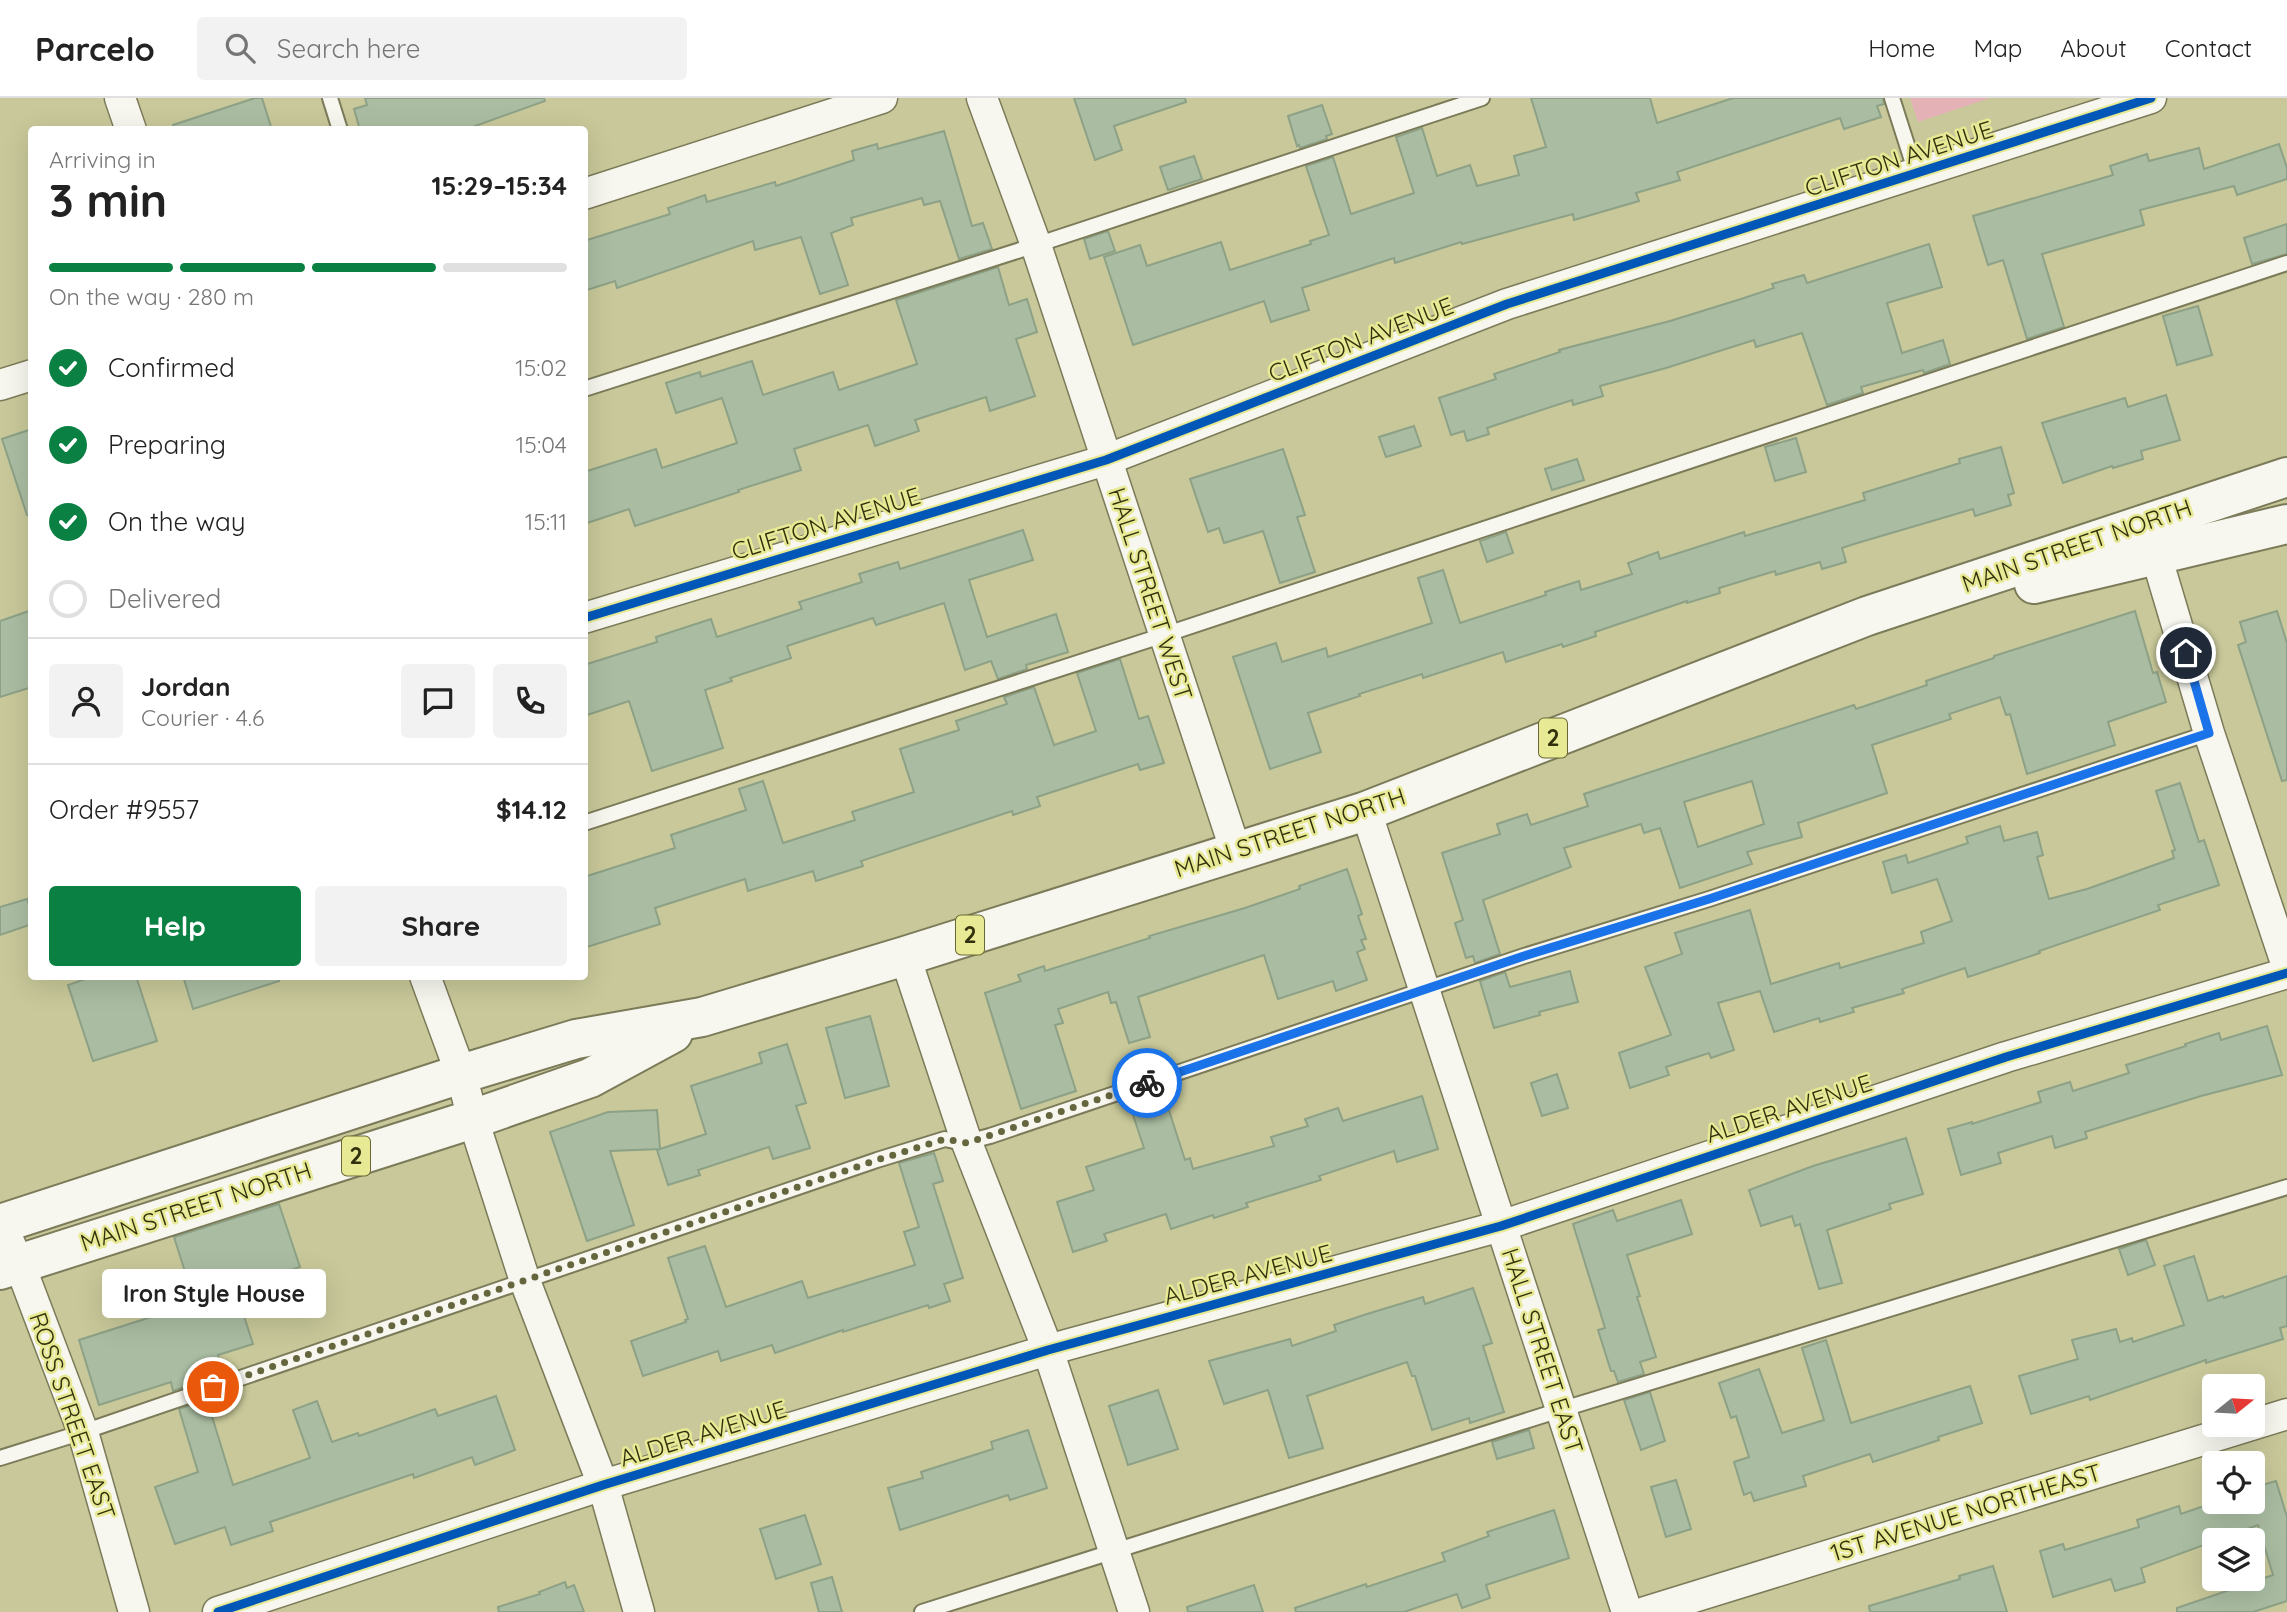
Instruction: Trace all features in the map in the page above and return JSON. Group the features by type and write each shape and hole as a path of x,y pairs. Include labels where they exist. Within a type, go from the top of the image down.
{"main road":[{"name":"MAIN STREET NORTH","path":"0,1223 576,1039 702,1017 1366,811 1867,616 2009,590 2151,538 2287,477"},
{"name":"MAIN STREET NORTH","path":"2151,538 2287,524"},
{"name":"MAIN STREET NORTH","path":"9,1267 590,1079 702,1017"}],"street":[{"path":"120,98 130,126"},
{"path":"588,193 882,98"},
{"name":"HALL STREET WEST","path":"982,98 1036,245 1236,852"},
{"name":"CLIFTON AVENUE","path":"588,617 1105,460 1507,304 2151,98"},
{"path":"0,385 28,376"},
{"path":"2151,538 2209,733 2287,966"},
{"name":"HALL STREET EAST","path":"1366,811 1627,1612"},
{"path":"905,956 967,1143 1048,1350 1134,1612"},
{"name":"ALDER AVENUE","path":"218,1612 603,1485 1048,1350 1501,1226 2006,1057 2287,973"},
{"path":"426,980 461,1074 472,1119 525,1281 603,1485 639,1612"},
{"name":"ROSS STREET EAST","path":"0,1223 9,1267 83,1432 134,1612"},
{"name":"1ST AVENUE NORTHEAST","path":"1646,1612 2287,1414"}],"lane":[{"path":"330,98 339,126"},
{"path":"588,389 1482,98"},
{"path":"1892,98 1916,173"},
{"path":"588,822 1164,635 2287,263"},
{"path":"0,1458 945,1139 967,1143 1524,956 1709,899 2209,733"},
{"path":"922,1612 1560,1410 2287,1187"}],"shaded area":[{"path":"1910,98 1990,98 1918,122"}],"building":[{"path":"262,98 271,126 173,126"},
{"path":"365,98 544,98 545,101 475,126 359,126 354,109 367,105"},
{"path":"1074,98 1185,98 1186,102 1114,126 1122,150 1095,160"},
{"path":"1531,98 1650,98 1657,123 1733,98 1883,98 1884,104 1877,106 1881,117 1844,129 1840,118 1677,172 1680,180 1636,193 1639,201 1574,220 1573,214 1462,244 1461,242 1395,263 1394,258 1302,288 1309,310 1271,322 1264,301 1133,345 1104,257 1140,245 1147,266 1221,242 1230,270 1311,244 1310,241 1329,235 1306,166 1333,157 1351,214 1414,193 1396,137 1422,128 1437,176 1470,165 1477,186 1519,175 1514,156 1546,147"},
{"path":"1322,105 1332,134 1326,136 1327,139 1300,148 1297,146 1288,116"},
{"path":"944,131 972,226 983,223 992,249 959,259 940,201 924,205 922,198 851,218 853,225 831,233 848,285 820,294 801,237 755,250 753,241 617,288 615,281 588,290 588,240 670,214 668,208 705,195 707,202 775,182 776,186 854,160 852,151 877,144 878,149"},
{"path":"2279,144 2287,168 2287,179 2237,195 2234,186 2140,210 2144,225 2042,254 2064,327 2027,339 2003,260 1988,265 1973,216 2113,175 2110,166 2147,154 2149,161 2199,148 2204,169"},
{"path":"1194,156 1202,179 1168,190 1160,167"},
{"path":"2287,224 2287,254 2252,264 2244,238"},
{"path":"1108,231 1115,251 1090,259 1084,239"},
{"path":"1929,244 1942,287 1887,303 1902,353 1943,340 1950,364 1924,373 1923,370 1861,387 1863,393 1827,405 1802,333 1756,347 1754,340 1600,386 1603,396 1573,405 1572,400 1487,428 1489,434 1467,441 1464,431 1451,435 1439,398 1496,379 1494,374 1560,352 1559,350 1741,299 1774,288 1772,284 1804,275 1807,283"},
{"path":"998,267 1009,305 1027,299 1037,332 1016,339 1035,396 990,411 986,397 915,420 919,431 875,446 868,425 794,449 801,470 738,490 739,492 635,526 629,509 588,523 588,471 656,449 662,468 737,443 722,398 676,413 666,383 700,372 701,377 752,361 763,395 833,372 839,390 917,364 896,300"},
{"path":"2198,306 2212,355 2177,365 2163,316"},
{"path":"2166,395 2180,440 2141,451 2143,459 2113,468 2112,466 2063,483 2042,423 2125,398 2128,407"},
{"path":"1414,426 1421,446 1386,457 1379,437"},
{"path":"28,430 28,515 27,515 2,439"},
{"path":"1796,438 1806,472 1775,481 1765,447"},
{"path":"2001,447 2014,493 2008,495 2011,505 1975,516 1973,509 1854,544 1842,548 1846,562 1822,569 1820,562 1776,575 1775,571 1719,588 1720,593 1687,601 1595,632 1596,636 1563,647 1562,644 1506,662 1503,652 1423,678 1422,674 1359,694 1360,696 1308,713 1321,752 1270,769 1233,657 1276,643 1282,662 1326,648 1328,657 1432,623 1418,578 1443,570 1460,623 1546,595 1545,592 1579,581 1581,590 1632,574 1628,563 1658,552 1660,559 1744,532 1745,536 1865,500 1863,493 1960,463 1959,459"},
{"path":"1283,449 1305,515 1297,517 1315,572 1280,583 1263,531 1224,543 1219,528 1208,532 1190,479"},
{"path":"1577,459 1584,480 1552,490 1545,469"},
{"path":"1023,530 1033,560 969,580 987,637 1056,614 1068,652 1026,665 1027,669 998,679 991,661 965,670 944,603 876,625 873,618 787,646 791,658 730,678 732,681 705,690 723,748 652,771 629,701 588,715 588,664 657,642 656,637 711,619 717,637 802,609 799,602 862,582 859,574 898,562 900,569"},
{"path":"1506,532 1513,553 1487,562 1480,541"},
{"path":"28,611 28,688 0,697 0,621"},
{"path":"2135,611 2153,673 2157,672 2166,702 2108,722 2115,745 2027,774 2010,714 2006,715 2000,697 1949,714 1951,719 1872,745 1887,793 1798,823 1802,837 1747,852 1752,864 1680,888 1660,828 1644,833 1641,824 1564,848 1571,867 1483,900 1500,954 1475,963 1473,956 1466,958 1455,923 1463,920 1442,853 1500,834 1497,824 1527,814 1531,825 1588,806 1584,794 1854,705 1856,709 1927,685 1926,681 1994,656","holes":["1752,781 1764,824 1698,847 1684,802"]},
{"path":"2277,611 2287,643 2287,780 2282,781 2238,645 2246,642 2240,622"},
{"path":"1120,659 1139,719 1148,716 1164,763 1140,770 1138,764 1037,797 1040,806 1013,815 1012,811 861,861 863,866 816,881 813,871 748,891 745,879 655,908 660,924 588,947 588,876 675,848 671,835 746,810 739,789 763,781 783,843 855,820 852,812 914,792 900,749 959,730 956,721 1007,704 1004,697 1034,687 1054,745 1096,731 1077,673"},
{"path":"2180,783 2199,842 2204,840 2219,885 2158,905 2160,910 2039,951 2040,953 1968,977 1965,968 1902,989 1904,993 1852,1008 1854,1012 1820,1022 1819,1018 1774,1032 1760,991 1718,1003 1734,1050 1711,1058 1709,1053 1666,1067 1669,1075 1630,1088 1619,1053 1671,1035 1645,967 1682,954 1675,933 1750,910 1771,984 1839,963 1840,968 1924,943 1921,932 1952,921 1937,879 1892,893 1883,862 1906,855 1908,863 1968,843 1966,837 2000,826 2004,841 2037,832 2043,855 2037,857 2049,899 2087,889 2174,858 2172,851 2175,850 2156,791"},
{"path":"1347,869 1362,914 1358,916 1366,939 1361,940 1365,949 1357,952 1367,980 1336,991 1333,981 1278,999 1264,955 1138,997 1150,1037 1129,1043 1116,1002 1111,1003 1108,992 1058,1009 1063,1023 1055,1025 1076,1091 1021,1109 985,993 1021,981 1018,975 1044,966 1045,971 1150,938 1149,936 1245,908"},
{"path":"27,899 28,925 0,935 0,907"},
{"path":"1570,971 1578,1002 1494,1028 1480,981 1505,972 1510,987"},
{"path":"82,980 137,980 157,1041 93,1061 68,985"},
{"path":"184,980 279,980 279,981 193,1009"},
{"path":"870,1016 889,1086 845,1098 826,1028"},
{"path":"2267,1026 2282,1075 2201,1096 2085,1132 2087,1138 2055,1148 2052,1136 1998,1153 2001,1163 1961,1175 1948,1129 2041,1102 2038,1092 2070,1082 2073,1091 2129,1073 2126,1065 2219,1033 2221,1040"},
{"path":"787,1044 806,1103 796,1106 810,1148 773,1159 769,1147 698,1170 700,1175 668,1185 657,1150 706,1134 691,1086 762,1063 759,1053"},
{"path":"1557,1074 1568,1108 1542,1116 1531,1083"},
{"path":"1164,1095 1185,1160 1190,1158 1193,1169 1274,1146 1271,1137 1308,1126 1305,1119 1338,1108 1343,1121 1422,1096 1438,1149 1397,1162 1394,1151 1319,1176 1321,1180 1246,1203 1248,1207 1171,1229 1166,1214 1104,1234 1107,1241 1073,1252 1057,1202 1094,1190 1086,1167 1144,1148 1130,1106"},
{"path":"657,1110 660,1149 610,1151 634,1225 587,1241 550,1132 608,1112"},
{"path":"1906,1138 1923,1194 1889,1204 1891,1209 1827,1230 1842,1283 1819,1289 1800,1224 1795,1226 1792,1216 1761,1226 1749,1190 1813,1166"},
{"path":"934,1153 943,1181 933,1184 963,1278 944,1284 950,1301 843,1330 775,1353 772,1345 721,1361 718,1351 643,1376 631,1341 688,1319 668,1258 705,1246 726,1307 802,1281 808,1298 915,1265 904,1232 919,1227 899,1163"},
{"path":"1681,1200 1692,1234 1627,1255 1656,1357 1640,1362 1644,1374 1618,1382 1614,1371 1611,1371 1598,1330 1605,1328 1573,1224 1613,1210 1617,1221"},
{"path":"279,1204 300,1267 235,1288 253,1344 218,1355 221,1367 199,1374 201,1381 173,1391 171,1382 99,1405 79,1340 195,1303 174,1237"},
{"path":"2146,1240 2155,1265 2128,1275 2119,1249"},
{"path":"2194,1256 2208,1301 2287,1276 2287,1326 2280,1328 2283,1339 2206,1363 2206,1360 2090,1400 2089,1396 2031,1414 2019,1376 2078,1359 2072,1340 2116,1329 2120,1342 2132,1338 2133,1342 2184,1325 2164,1266"},
{"path":"1473,1288 1492,1343 1483,1346 1504,1412 1470,1423 1469,1418 1432,1430 1415,1376 1412,1376 1407,1362 1307,1396 1323,1448 1289,1458 1268,1390 1224,1404 1209,1361 1290,1339 1292,1346 1336,1331 1334,1325 1367,1314 1423,1297 1425,1304"},
{"path":"1826,1340 1851,1423 1970,1386 1982,1423 1873,1462 1870,1454 1803,1476 1806,1486 1754,1501 1751,1492 1744,1495 1734,1462 1749,1457 1736,1416 1731,1418 1719,1383 1759,1369 1782,1433 1824,1420 1802,1348"},
{"path":"1158,1390 1178,1449 1128,1465 1109,1406"},
{"path":"1650,1392 1665,1441 1641,1450 1624,1400"},
{"path":"496,1396 515,1450 475,1465 472,1457 414,1478 413,1474 270,1522 273,1531 231,1545 225,1527 175,1544 155,1487 198,1472 179,1409 207,1400 233,1485 310,1458 293,1410 317,1401 332,1442 358,1433 359,1436 435,1409 438,1416"},
{"path":"1028,1430 1047,1488 1010,1500 1008,1495 900,1530 888,1488 923,1478 921,1472 993,1449 991,1442"},
{"path":"1529,1430 1534,1448 1497,1459 1492,1442"},
{"path":"1676,1480 1691,1529 1666,1537 1651,1487"},
{"path":"2276,1481 2287,1517 2287,1601 2253,1612 2177,1612 2177,1608 2226,1591 2265,1591 2265,1578 2273,1575 2265,1548 2265,1528 2259,1528 2258,1525 2250,1528 2202,1528 2202,1546 2141,1568 2145,1582 2115,1591 2111,1579 2053,1597 2040,1551 2063,1544 2065,1550 2139,1527 2137,1520 2179,1506 2181,1514 2202,1507 2202,1514 2265,1514 2265,1484"},
{"path":"1554,1510 1569,1558 1486,1585 1490,1598 1462,1608 1457,1594 1404,1612 1296,1612 1295,1608 1445,1561 1442,1553 1489,1536 1487,1532"},
{"path":"805,1515 821,1564 776,1579 760,1529"},
{"path":"1993,1566 2007,1612 1870,1612 1869,1606 1960,1579 1959,1576"},
{"path":"832,1577 842,1612 819,1612 811,1583"},
{"path":"565,1582 567,1588 574,1585 584,1612 499,1612 498,1607 540,1594 539,1592"},
{"path":"1254,1585 1263,1612 1188,1612 1187,1607"}],"cycle path":[{"path":"588,617 1106,460 1507,304 2151,98"},
{"path":"218,1612 603,1485 1048,1350 1501,1226 2006,1057 2287,973"}],"way so far":[{"path":"213,1387 877,1160 945,1139 967,1143 1147,1083"}],"place":[{"name":"Iron Style House","path":"213,1387"}],"route":[{"path":"1147,1083 1524,956 1709,899 2209,733 2186,653"}]}
